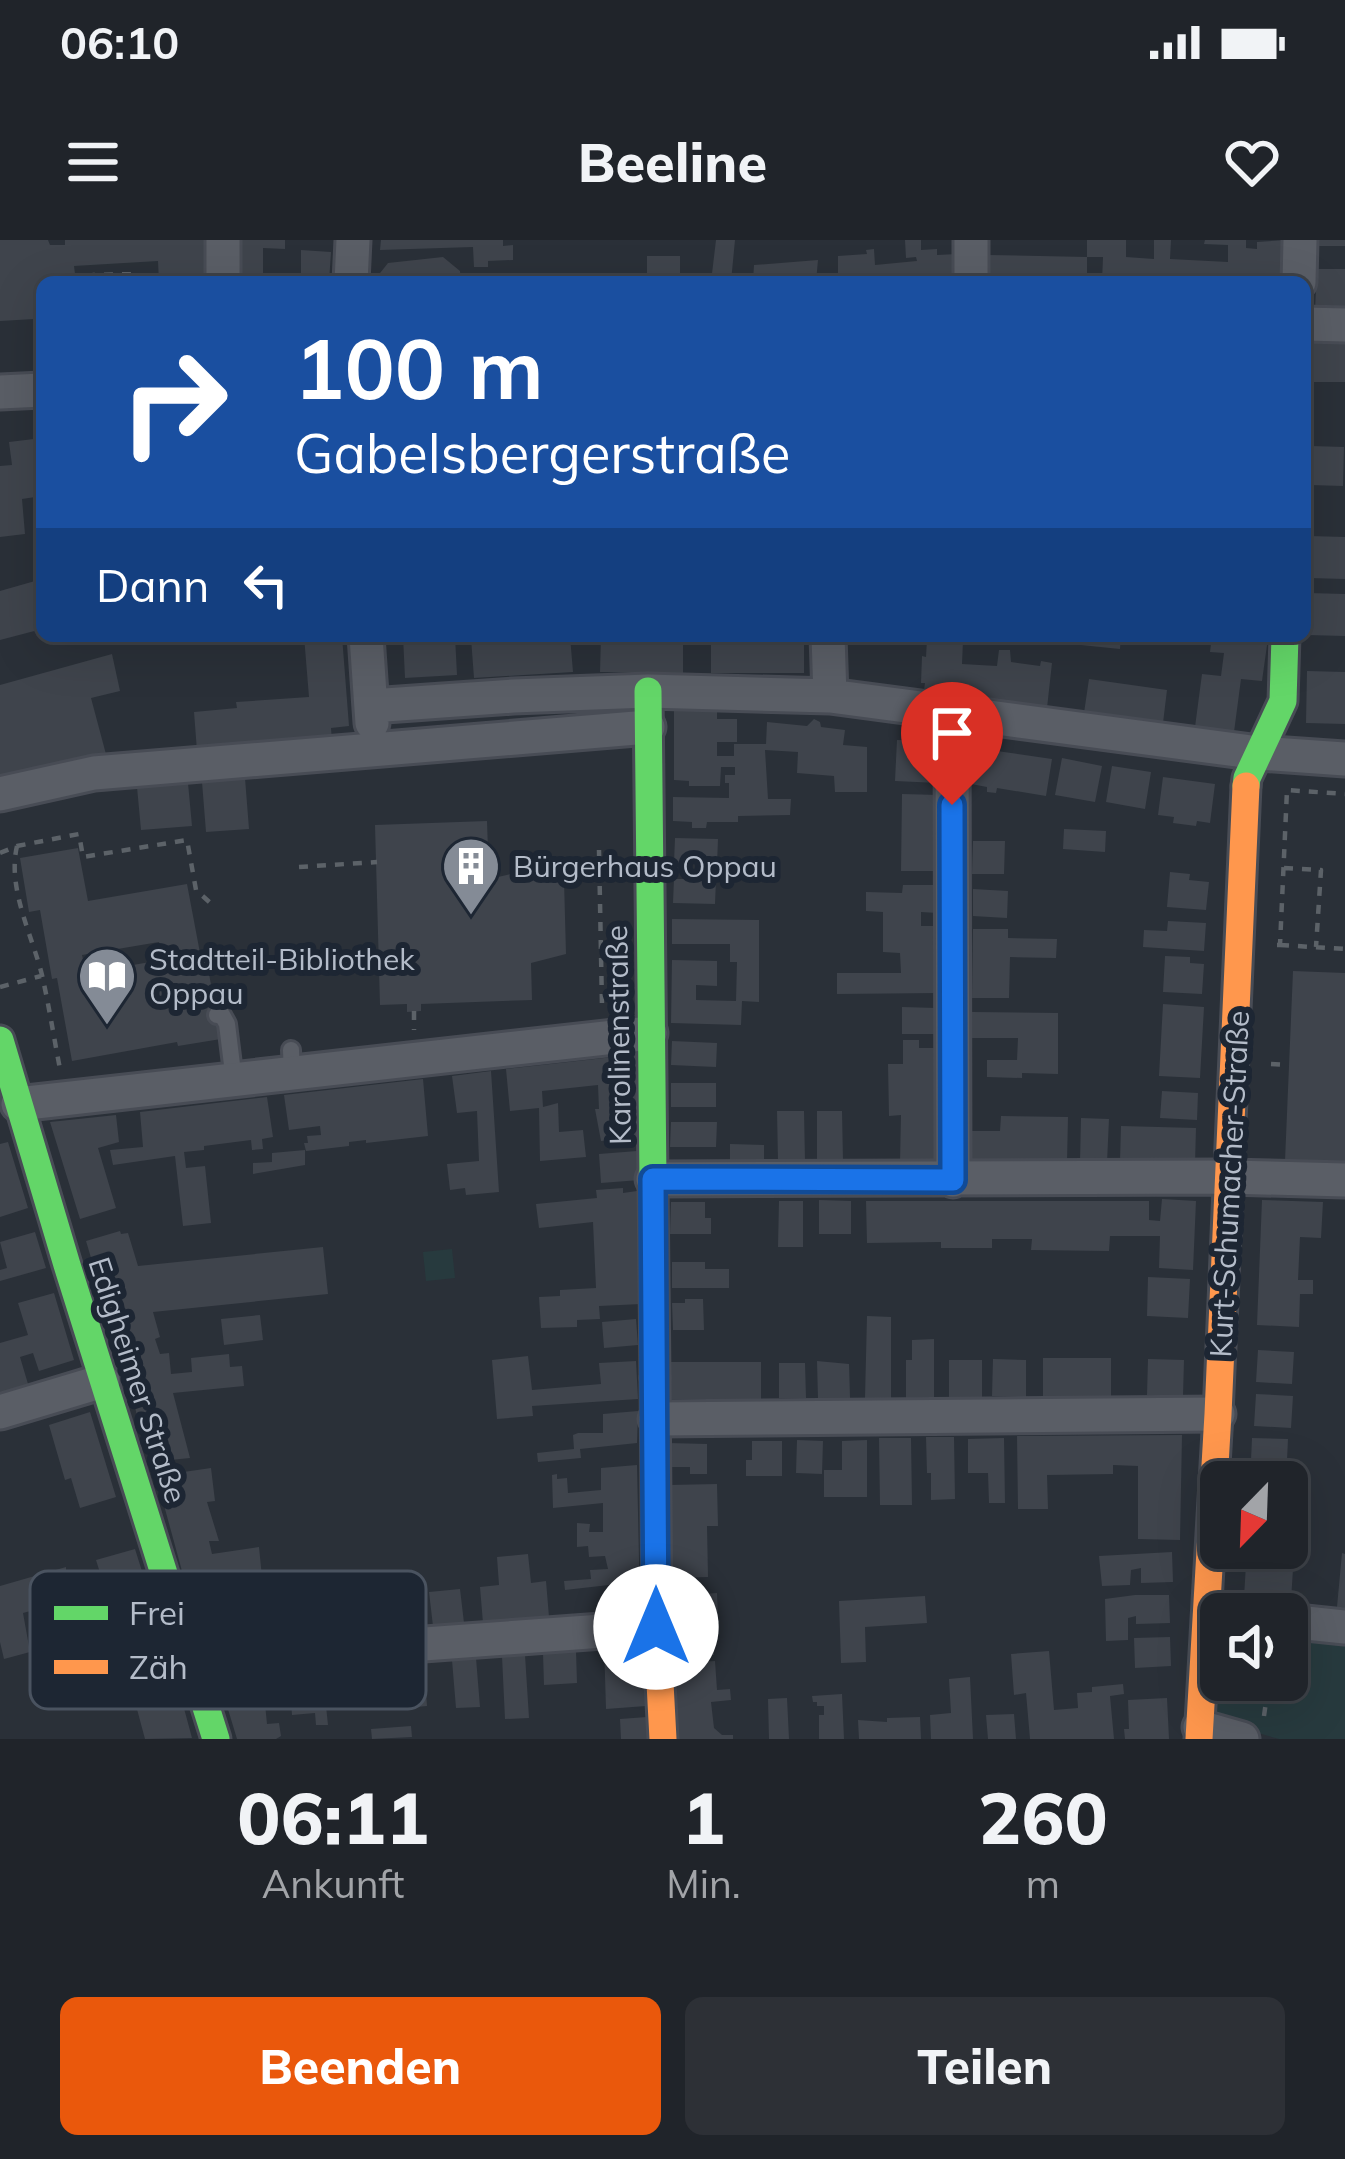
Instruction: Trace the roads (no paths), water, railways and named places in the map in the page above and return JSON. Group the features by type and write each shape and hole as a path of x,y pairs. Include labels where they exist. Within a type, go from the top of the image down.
{"street":[{"path":"223,240 223,276"},
{"path":"351,276 353,240"},
{"path":"971,240 971,276"},
{"path":"1299,276 1300,240"},
{"path":"1311,324 1345,325"},
{"path":"0,392 36,390"},
{"path":"366,642 374,749"},
{"path":"828,642 830,695"},
{"name":"Kurt-Schumacher-Straße","path":"1215,1593 1218,1414 1246,788 1283,701 1286,642"},
{"path":"371,706 648,691 830,695 1259,753 1345,759"},
{"name":"Karolinenstraße","path":"648,691 656,1627 663,1739"},
{"path":"952,711 953,1180"},
{"path":"0,794 94,773 648,727"},
{"path":"18,1104 234,1081 291,1062 650,1033"},
{"name":"Edigheimer Straße","path":"0,1040 163,1571"},
{"path":"653,1179 1345,1180"},
{"path":"0,1412 103,1381"},
{"path":"656,1419 1218,1414"},
{"path":"1308,1623 1345,1627"},
{"path":"426,1643 656,1627"},
{"name":"Kurt-Schumacher-Straße","path":"1199,1733 1203,1701"},
{"name":"Edigheimer Straße","path":"207,1709 217,1739"},
{"path":"1199,1733 1253,1729"}],"lane":[{"path":"217,1015 226,1024 234,1081"}],"place":[{"name":"Bürgerhaus Oppau","path":"471,917"},
{"name":"Stadtteil-Bibliothek Oppau","path":"107,1027"}]}
